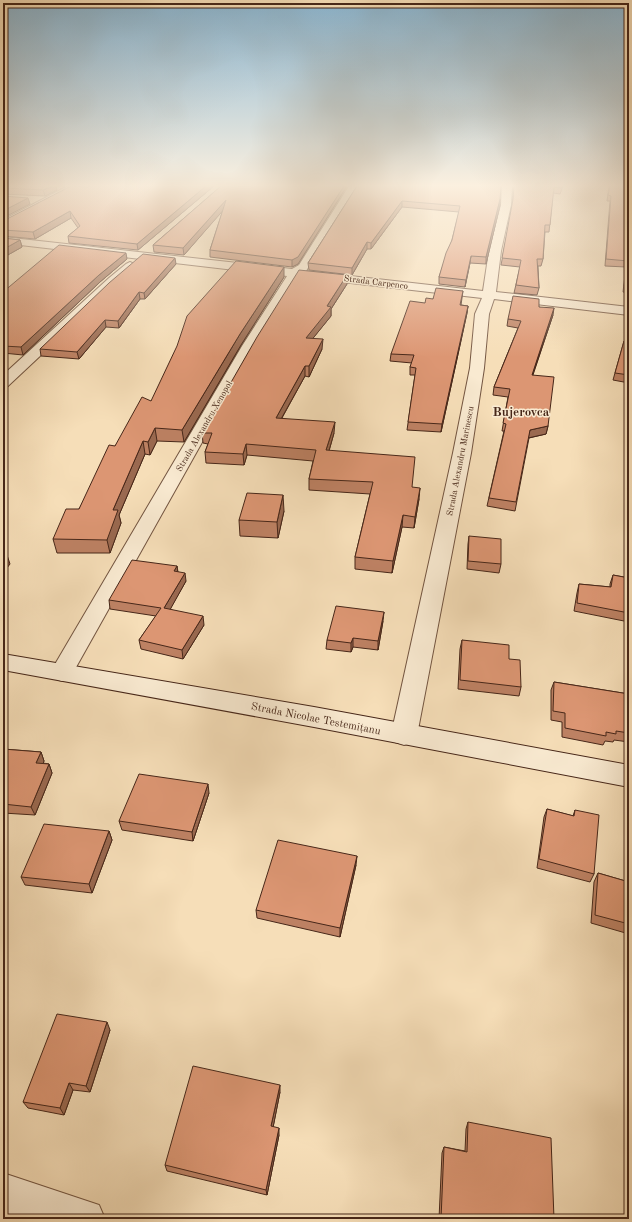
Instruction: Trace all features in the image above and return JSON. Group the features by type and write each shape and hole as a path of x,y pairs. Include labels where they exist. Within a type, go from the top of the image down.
{"street":[{"name":"Strada Carpenco","path":"29,243 629,310"},
{"name":"Strada Alexandru Xenopol","path":"62,672 249,346 295,273 303,267 318,243"},
{"name":"Strada Alexandru Marinescu","path":"404,735 462,453 476,368 482,314 488,295 497,243"},
{"path":"3,383 106,286 154,245"},
{"name":"Strada Nicolae Testemițanu","path":"3,662 314,717 629,776"},
{"path":"3,1193 85,1219"}],"building":[{"path":"3,243 15,243 4,249"},
{"path":"155,243 187,243 183,248 153,245"},
{"path":"212,243 307,243 298,257 292,260 210,250"},
{"path":"321,243 366,243 352,268 308,263"},
{"path":"451,243 489,243 486,257 471,256 466,280 439,277"},
{"path":"505,243 544,243 543,259 537,259 539,288 516,285 521,260 502,258"},
{"path":"607,243 629,243 629,286 624,286 628,261 606,259"},
{"path":"59,245 126,253 99,275 21,347 3,346 3,292"},
{"path":"143,254 175,258 144,293 139,292 118,321 105,320 77,352 40,349 109,283"},
{"path":"236,261 284,267 240,334 182,430 155,428 148,442 143,441 113,510 118,510 107,540 53,539 66,509 79,509 109,445 115,446 142,397 151,401 177,346 187,316"},
{"path":"299,270 347,275 327,306 331,307 306,338 323,339 309,366 305,366 276,418 335,422 326,450 415,457 412,487 420,488 415,517 403,515 393,561 355,557 373,482 309,479 316,450 246,444 243,454 205,452 212,433 202,433 257,337"},
{"path":"436,288 463,291 460,305 468,306 442,424 408,422 416,368 410,367 414,355 391,354 410,301 425,303 426,298 433,299"},
{"path":"513,296 539,299 539,307 554,308 532,375 554,377 548,426 530,430 516,502 489,498 506,424 503,423 510,389 494,387 521,321 508,319"},
{"path":"624,341 629,342 629,375 615,373"},
{"path":"247,493 283,495 277,522 239,520"},
{"path":"469,536 501,539 501,564 468,561"},
{"path":"132,560 177,566 174,571 185,573 164,608 203,616 182,650 139,640 161,608 109,600"},
{"path":"613,575 629,578 629,613 577,603 579,584 611,587"},
{"path":"336,606 384,612 378,641 353,638 351,643 327,640"},
{"path":"462,640 509,645 509,659 520,660 521,687 460,680"},
{"path":"554,682 629,694 629,733 616,731 616,734 606,732 606,736 565,728 565,713 553,711"},
{"path":"3,749 41,752 36,763 49,764 31,807 3,804"},
{"path":"139,774 208,784 192,832 119,821"},
{"path":"547,809 574,816 575,810 599,815 594,874 539,859"},
{"path":"44,824 109,831 89,884 21,877"},
{"path":"278,840 357,856 340,928 256,910"},
{"path":"598,873 629,882 629,924 595,915"},
{"path":"57,1014 107,1022 86,1086 69,1083 60,1108 23,1102"},
{"path":"193,1066 280,1085 271,1126 279,1128 266,1190 165,1165"},
{"path":"468,1122 551,1138 554,1219 441,1219 444,1147 467,1152"}],"district":[{"name":"Bujerovca","path":"521,411"}]}
